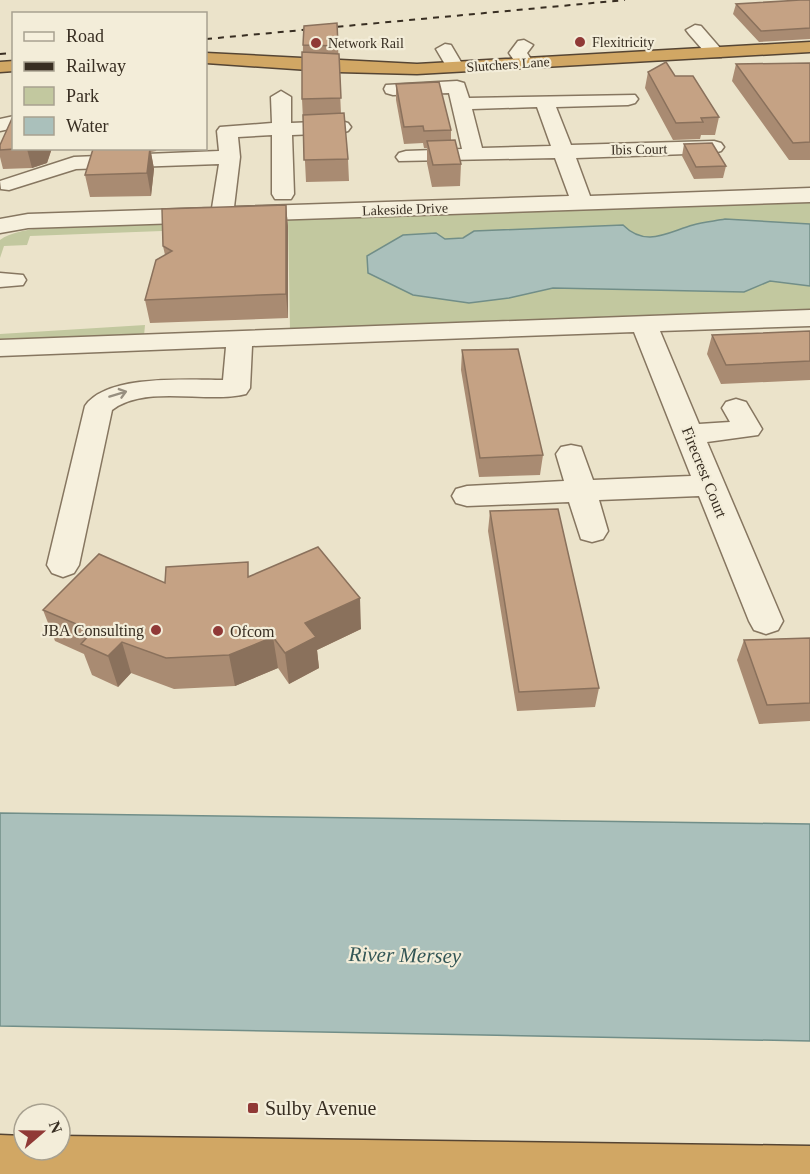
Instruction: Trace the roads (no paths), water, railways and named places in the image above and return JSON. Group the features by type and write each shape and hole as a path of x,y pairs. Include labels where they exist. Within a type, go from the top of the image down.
{"highway":[{"name":"Slutchers Lane","path":"207,58 361,68 455,67 524,53 715,52 810,47"},
{"path":"0,1160 280,1169 810,1171"}],"street":[{"path":"695,30 715,52"},
{"path":"445,49 455,67"},
{"path":"393,89 457,87 473,154"},
{"path":"281,97 283,194"},
{"path":"462,104 628,99"},
{"path":"545,102 582,203"},
{"path":"222,216 230,157 221,126 280,130 341,127"},
{"name":"Ibis Court","path":"406,157 714,147"},
{"path":"9,184 74,163 230,157"},
{"name":"Lakeside Drive","path":"0,225 28,221 810,195"},
{"path":"0,348 810,318"},
{"name":"Firecrest Court","path":"645,324 766,621"},
{"path":"63,565 99,406 111,396 130,391 225,388 231,339"},
{"path":"690,435 746,428"},
{"path":"571,454 592,531"},
{"path":"467,496 711,486"}],"water":[{"path":"725,219 810,224 810,286 770,281 744,292 553,288 509,298 469,303 413,295 368,273 367,256 403,235 436,233 445,239 463,238 474,231 623,225 640,236 649,237"},
{"name":"River Mersey","path":"0,813 810,824 810,1041 0,1026"}],"railway":[{"path":"207,39 625,0"},
{"path":"0,54 12,53"}],"place":[{"name":"Flexitricity","path":"580,42"},
{"name":"Network Rail","path":"316,43"},
{"name":"JBA Consulting","path":"156,630"},
{"name":"Ofcom","path":"218,631"},
{"name":"Sulby Avenue","path":"253,1108"}]}
